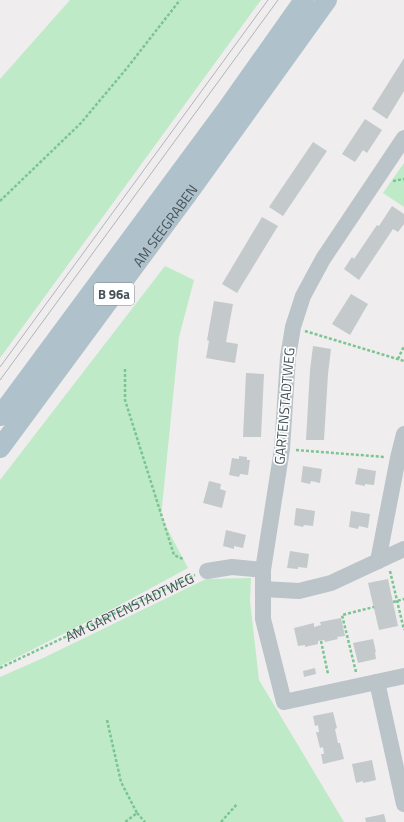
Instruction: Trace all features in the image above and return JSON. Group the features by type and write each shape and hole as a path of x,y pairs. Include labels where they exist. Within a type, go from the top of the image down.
{"main road":[{"name":"AM SEEGRABEN","path":"0,416 227,109 304,0"},
{"name":"AM SEEGRABEN","path":"0,448 189,192 327,0"}],"street":[{"name":"GARTENSTADTWEG","path":"359,686 284,702 263,619 263,570 282,449 288,357 293,327 303,296 323,259 404,138"},
{"path":"383,559 398,458 404,434"},
{"path":"263,589 299,591 314,588 331,583 404,549"},
{"name":"AM GARTENSTADTWEG","path":"207,571 232,567 263,570"},
{"path":"359,686 404,676"},
{"path":"377,682 404,804"}],"path":[{"path":"0,201 81,123 127,68 180,0"},
{"path":"293,327 404,361"},
{"path":"398,359 404,346"},
{"path":"125,369 125,400 174,555 183,559"},
{"path":"282,449 398,458"},
{"path":"383,559 397,601 404,630"},
{"name":"AM GARTENSTADTWEG","path":"0,668 182,581 207,571"},
{"path":"393,602 404,600"},
{"path":"359,686 342,615 374,607"},
{"path":"321,641 328,674"},
{"path":"107,720 121,782 137,813 144,822"},
{"path":"220,822 237,804"},
{"path":"125,822 137,813"}],"green space":[{"path":"70,0 261,0 0,358 0,79"},
{"path":"404,163 404,207 383,193"},
{"path":"165,266 194,280 179,337 161,517 188,568 118,606 0,666 0,480"},
{"path":"251,578 250,601 259,680 344,822 0,822 0,677 43,658 206,579"}],"building":[{"path":"404,58 404,91 387,119 372,109"},
{"path":"365,119 382,130 367,153 363,150 355,162 342,154"},
{"path":"313,142 327,151 283,216 269,207"},
{"path":"392,206 404,214 404,224 398,232 393,229 359,280 344,269 352,257 354,259"},
{"path":"262,217 278,226 237,293 222,284"},
{"path":"351,294 368,304 350,335 332,324"},
{"path":"214,301 233,304 226,342 238,344 235,363 206,358 209,341 207,340"},
{"path":"313,346 331,349 324,440 306,440 310,370"},
{"path":"246,373 264,374 261,437 243,437"},
{"path":"239,456 247,457 247,460 250,460 248,475 240,474 239,477 229,475 232,458 239,459"},
{"path":"303,466 322,469 320,483 311,481 310,484 301,482"},
{"path":"358,468 376,471 374,485 365,484 365,486 355,484"},
{"path":"209,481 221,484 220,489 226,491 222,508 203,503"},
{"path":"296,508 315,511 313,526 304,525 303,527 294,525"},
{"path":"351,511 370,514 368,528 359,526 358,529 349,527"},
{"path":"226,530 246,535 243,548 234,546 234,549 223,546"},
{"path":"290,551 309,554 307,568 287,568"},
{"path":"388,579 398,626 379,630 368,583"},
{"path":"341,618 345,636 337,637 338,639 325,642 324,640 318,641 318,644 305,647 305,645 298,646 294,628 314,623 314,627 321,625 320,622"},
{"path":"373,639 376,659 358,663 353,643"},
{"path":"315,668 316,674 304,677 303,671"},
{"path":"333,712 337,728 335,729 338,743 340,743 344,759 323,764 321,754 324,754 323,747 320,748 316,732 319,732 318,725 315,726 313,716"},
{"path":"372,760 376,780 356,783 352,764"},
{"path":"384,814 386,822 366,822 365,818"}],"tram line":[{"path":"0,367 268,0"},
{"path":"0,380 278,0"}]}
